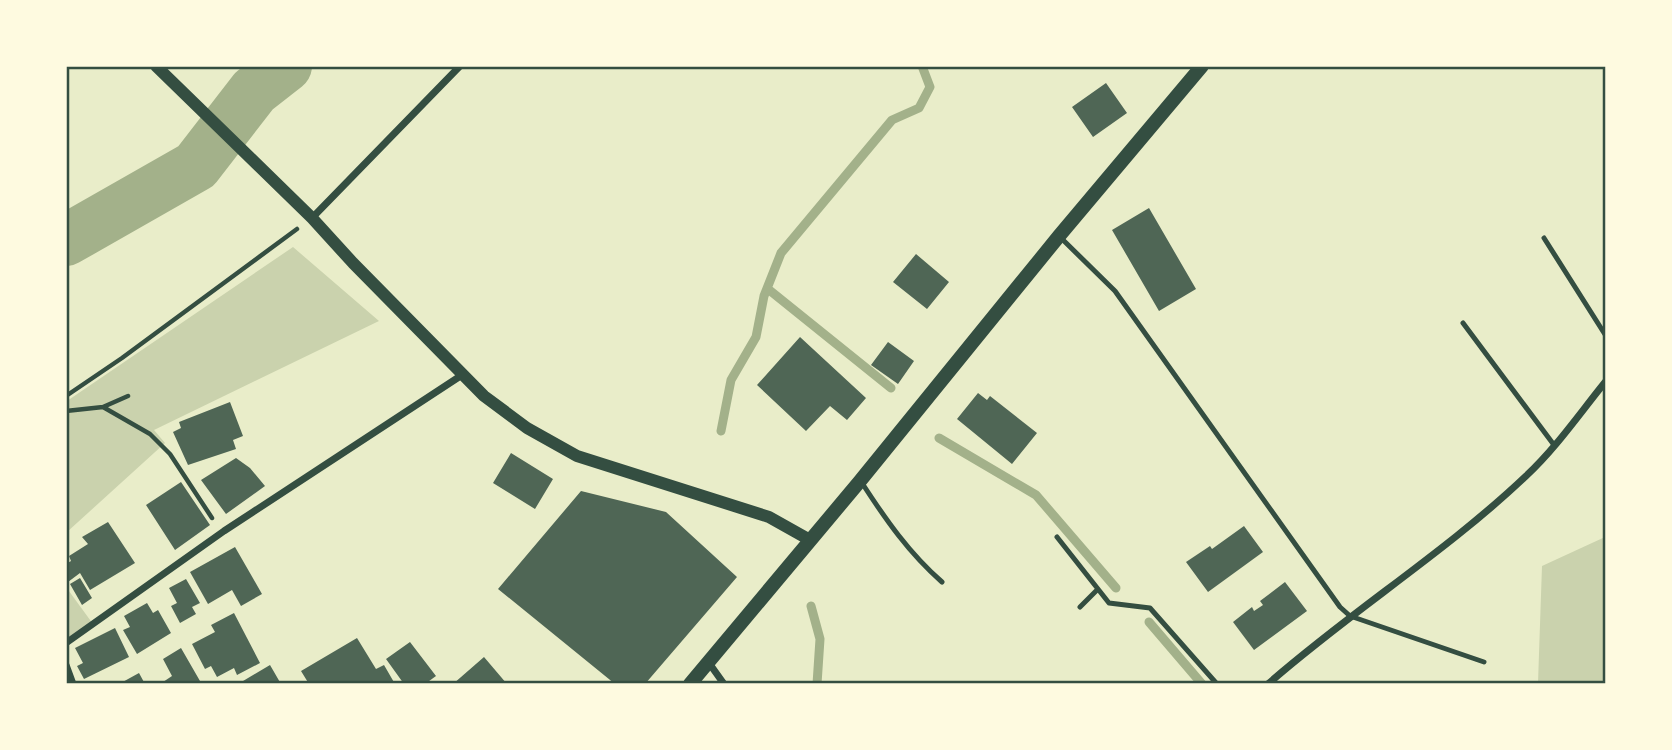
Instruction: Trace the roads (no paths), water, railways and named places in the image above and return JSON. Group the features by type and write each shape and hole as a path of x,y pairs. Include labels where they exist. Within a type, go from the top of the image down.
{"main road":[{"path":"690,684 1202,66"}],"street":[{"path":"308,214 460,66"},
{"path":"158,68 308,214 462,374 504,413 544,439 577,456 769,517 810,540"},
{"path":"66,643 224,531 462,374"},
{"path":"1268,684 1313,644 1482,515 1529,474 1605,382"},
{"path":"709,663 724,684"},
{"path":"66,665 73,684"}],"lane":[{"path":"1059,236 1115,291 1340,607 1350,616 1484,662"},
{"path":"1544,238 1605,336"},
{"path":"1463,323 1554,445"},
{"path":"860,481 916,559 942,582"},
{"path":"1057,537 1109,603 1150,608 1217,684"},
{"path":"1080,607 1098,589"}],"waterway":[{"path":"66,240 196,166 254,91 286,66"},
{"path":"721,431 731,380 756,337 764,296 781,253 892,120 919,108 930,87 922,66"},
{"path":"768,289 891,388"},
{"path":"939,438 1036,495 1116,588"},
{"path":"811,606 820,639 817,684"},
{"path":"1149,622 1202,684"}]}
